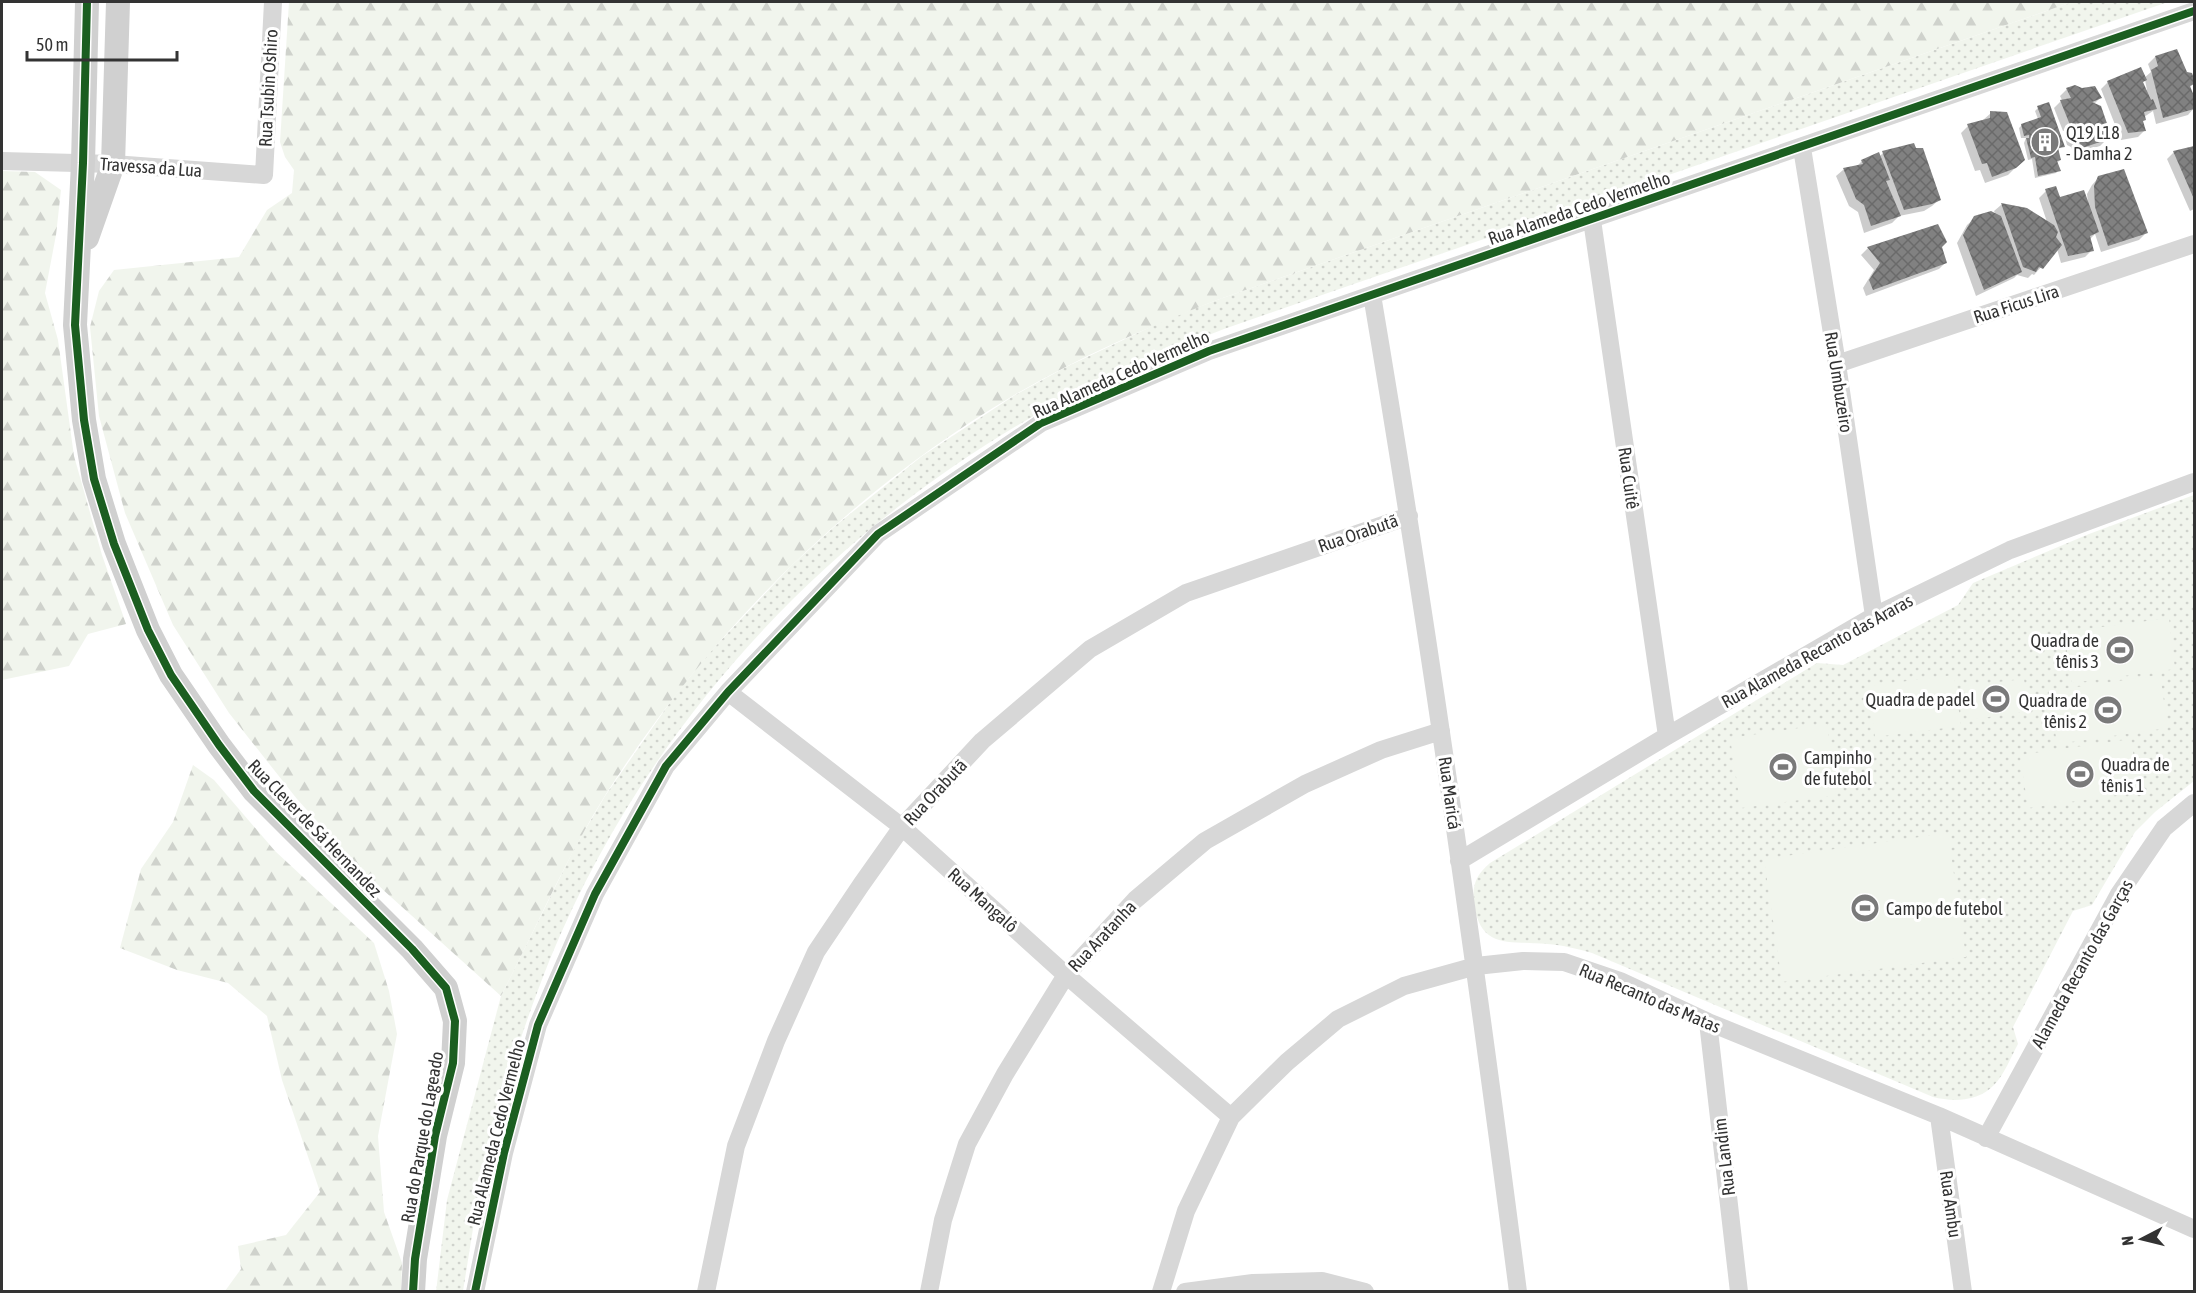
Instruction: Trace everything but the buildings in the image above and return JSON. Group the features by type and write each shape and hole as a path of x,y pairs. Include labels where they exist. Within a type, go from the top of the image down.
{"street":[{"name":"Rua Clever de Sá Hernandez","path":"87,2 83,163 75,325 78,370 94,479 114,544 148,630 171,675 219,745 254,791 412,949 446,988"},
{"path":"78,264 113,164 118,2"},
{"name":"Rua Tsubin Oshiro","path":"264,175 273,2"},
{"name":"Rua Alameda Cedo Vermelho","path":"475,1292 504,1153 538,1025 595,894 666,766 728,692 878,534 1041,423 1209,351 2194,11"},
{"name":"Rua Umbuzeiro","path":"1802,148 1874,616"},
{"name":"Travessa da Lua","path":"2,161 113,164 264,175"},
{"name":"Rua Cuitê","path":"1592,220 1667,736"},
{"name":"Rua Ficus Lira","path":"1837,364 2194,244"},
{"name":"Rua Maricá","path":"1372,295 1409,516 1476,966 1518,1292"},
{"name":"Rua Alameda Recanto das Araras","path":"1459,861 1667,736 1874,616 2010,550 2194,482"},
{"name":"Rua Orabutã","path":"706,1292 736,1146 776,1041 816,952 902,828 982,741 1090,650 1186,593 1409,516"},
{"name":"Rua Mangalô","path":"728,692 902,828 1066,975 1231,1117"},
{"name":"Rua Aratanha","path":"929,1292 943,1220 967,1144 1005,1074 1066,975 1135,900 1205,841 1305,784 1381,750 1441,731"},
{"name":"Alameda Recanto das Garças","path":"1986,1138 2119,894 2164,828 2194,803"},
{"name":"Rua Recanto das Matas","path":"1161,1292 1186,1211 1231,1117 1287,1062 1338,1019 1404,986 1476,966 1523,961 1564,962 1620,981 1708,1022 1939,1116 2194,1229"},
{"name":"Rua do Parque do Lageado","path":"413,1292 415,1259 435,1136 453,1063 454,1021 446,988"},
{"name":"Rua Landim","path":"1708,1022 1739,1292"},
{"name":"Rua Ambu","path":"1939,1116 1963,1292"},
{"path":"1185,1292 1253,1283 1322,1281 1365,1292"}],"green space":[{"path":"289,2 2072,2 1217,300 1090,355 1016,394 955,433 896,475 840,521 787,570 737,622 646,734 606,794 564,868 501,996 361,870 297,799 229,713 173,625 125,513 99,416 90,327 99,291 114,270 239,257 267,210 292,193 294,170 285,157 280,142"},
{"path":"2072,2 2168,2 1224,329 1163,353 1064,399 980,448 901,504 827,567 758,635 696,709 640,788 591,871 550,959 506,1086 485,1163 463,1291 436,1292 447,1200 501,996 575,847 605,796 673,698 710,652 791,566 835,526 922,456 1015,395 1064,368 1165,320"},
{"path":"2,171 35,172 61,190 56,235 45,293 58,340 74,456 102,555 126,624 88,634 69,666 2,680"},
{"path":"2194,495 2194,781 2155,812 2135,832 2092,905 2073,911 2013,1027 2018,1044 2001,1076 1988,1091 1965,1099 1949,1100 1933,1097 1592,953 1559,945 1499,940 1490,936 1483,929 1477,918 1474,891 1478,876 1490,863 1817,663 1843,665 1958,605 1973,583 2089,534"},
{"name":"Quadra de tênis 3","path":"2169,618 2175,669 2072,683 2064,632"},
{"path":"1954,675 1961,726 1875,737 1868,686"},
{"name":"Quadra de tênis 2","path":"2160,675 2168,728 2057,744 2049,691"},
{"name":"Quadra de padel","path":"2024,679 2029,711 1969,720 1963,686"},
{"name":"Campinho de futebol","path":"1827,724 1836,795 1741,808 1730,738"},
{"name":"Quadra de tênis 1","path":"2131,739 2139,792 2028,808 2020,755"},
{"path":"193,765 214,780 275,851 374,943 389,991 397,1034 378,1136 384,1212 402,1263 401,1291 225,1291 241,1269 238,1246 286,1235 320,1192 282,1080 267,1016 228,983 177,970 120,948 141,869 173,822"},
{"name":"Campo de futebol","path":"1948,833 1966,957 1782,982 1764,859"}],"cycle path":[{"path":"87,2 83,163 75,325 84,420 94,479 114,544 148,630 171,675 219,745 254,791 412,949 446,988 455,1021 453,1063 435,1136 415,1259 413,1292"},
{"path":"475,1292 504,1153 538,1025 595,894 666,766 728,692 878,534 1041,423 1209,351 2194,11"}],"place":[{"name":"Q19 L18 - Damha 2","path":"2045,142"},
{"name":"Quadra de tênis 3","path":"2120,650"},
{"name":"Quadra de padel","path":"1996,699"},
{"name":"Quadra de tênis 2","path":"2108,710"},
{"name":"Campinho de futebol","path":"1783,767"},
{"name":"Quadra de tênis 1","path":"2080,774"},
{"name":"Campo de futebol","path":"1865,908"}]}
